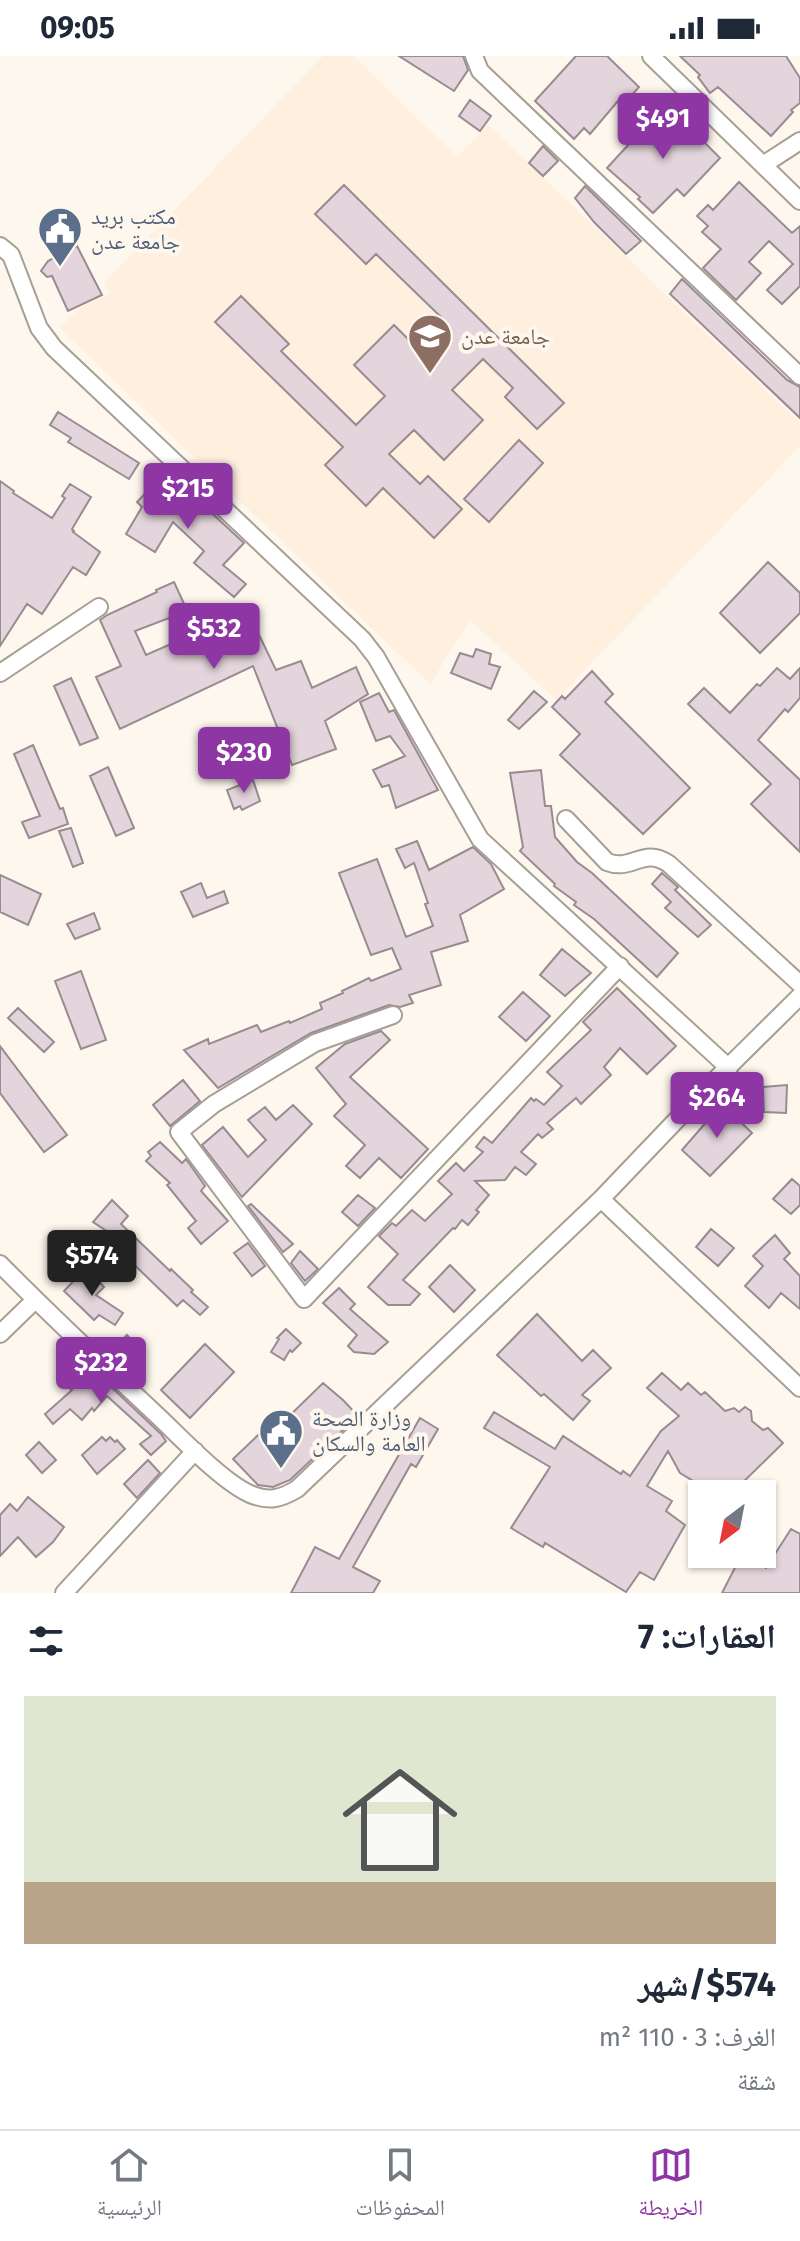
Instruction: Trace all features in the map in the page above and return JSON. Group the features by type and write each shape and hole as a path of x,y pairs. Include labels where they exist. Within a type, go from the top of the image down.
{"street":[{"path":"474,56 480,71 800,376"},
{"path":"651,56 800,201"},
{"path":"763,165 800,141"},
{"path":"0,246 11,255 39,328 54,348 362,639 376,657 480,839 729,1068"},
{"path":"1,671 99,607"},
{"path":"566,819 607,862 625,865 650,856 659,857 669,864 800,984"},
{"path":"393,1015 315,1043 214,1104 179,1132 304,1299 620,966"},
{"path":"0,1264 228,1479 250,1494 282,1499 297,1489 601,1199 800,996"},
{"path":"601,1199 800,1388"},
{"path":"0,1334 35,1300"},
{"path":"64,1593 195,1451"}],"shaded area":[{"name":"جامعة عدن","path":"323,56 353,56 457,157 488,125 800,423 800,446 556,700 470,620 430,684 60,328 81,307 111,293 104,283"}],"building":[{"path":"399,56 463,56 468,70 454,91"},
{"path":"576,56 607,56 639,87 623,105 618,101 590,134 584,128 574,139 535,101"},
{"path":"680,56 786,56 800,78 800,103 771,136 718,87 710,93 698,77 700,75"},
{"path":"470,100 491,116 480,131 459,116"},
{"path":"664,106 720,158 684,196 677,189 653,213 607,168"},
{"path":"543,146 558,161 543,176 529,163"},
{"path":"739,182 792,233 800,226 800,286 782,304 767,290 793,264 769,241 749,262 761,273 736,300 703,268 721,249 702,232 708,226 697,216 708,205 713,210"},
{"path":"344,185 564,403 537,429 505,397 513,388 483,359 452,390 483,420 444,460 414,430 389,454 420,484 428,476 462,509 434,538 383,488 366,506 325,465 343,447 215,322 241,296 289,344 281,351 356,425 385,396 354,365 394,325 417,348 444,320 376,254 366,264 315,214"},
{"path":"585,186 641,241 626,254 575,198"},
{"path":"77,246 102,295 68,311 52,276 47,277 41,271 48,261"},
{"path":"682,279 787,380 800,387 800,418 670,294"},
{"path":"58,412 139,463 129,479 68,442 71,438 50,425"},
{"path":"519,440 543,463 489,522 464,499"},
{"path":"160,478 184,499 190,493 244,543 223,565 246,584 234,597 194,563 204,551 173,522 155,552 126,534 142,507 137,502"},
{"path":"0,481 52,518 70,484 91,497 72,529 100,552 86,575 73,567 42,614 27,604 0,646"},
{"path":"768,562 800,593 800,613 760,653 720,613"},
{"path":"174,582 197,632 247,610 276,670 301,661 312,688 356,667 368,694 325,721 336,749 292,765 253,666 120,729 96,677 121,666 100,620","holes":["169,618 178,641 146,655 135,631"]},
{"path":"476,649 491,654 489,664 500,667 491,689 451,673 460,653 473,657"},
{"path":"777,668 790,679 800,668 800,698 788,712 785,709 758,740 800,780 800,852 751,804 771,784 688,704 704,688 730,713"},
{"path":"592,671 613,694 605,702 690,788 643,834 560,755 580,734 552,707 562,696 565,699"},
{"path":"71,678 98,738 80,745 54,686"},
{"path":"534,691 547,702 519,729 508,720"},
{"path":"379,693 389,712 394,710 438,790 396,808 389,785 382,787 373,770 405,756 390,736 376,741 360,702"},
{"path":"33,745 68,824 29,838 22,822 40,816 14,754"},
{"path":"108,767 134,828 116,836 90,776"},
{"path":"541,770 545,806 551,806 555,837 577,862 678,953 657,977 594,919 574,905 576,902 554,886 520,851 523,847 510,773"},
{"path":"253,780 260,801 242,810 240,806 234,809 227,790"},
{"path":"71,828 83,863 73,867 59,831"},
{"path":"417,841 429,870 473,847 491,864 504,889 460,915 468,941 431,952 441,985 409,995 413,1003 400,1007 389,1005 311,1033 218,1088 184,1050 208,1039 209,1044 257,1025 261,1032 290,1023 322,1009 320,1003 342,991 369,978 371,981 401,969 392,948 371,955 339,873 377,859 406,937 433,926 414,863 405,868 396,849"},
{"path":"662,873 711,925 698,937 665,908 671,902 652,884"},
{"path":"0,875 41,894 28,925 0,912"},
{"path":"201,883 207,898 224,891 228,903 193,917 181,892"},
{"path":"94,913 100,929 75,939 67,924"},
{"path":"562,949 591,973 565,996 540,975"},
{"path":"81,971 106,1040 81,1049 55,981"},
{"path":"617,988 676,1046 647,1074 620,1048 604,1067 611,1075 581,1104 576,1098 547,1123 553,1129 542,1138 538,1134 521,1152 536,1164 526,1175 515,1167 505,1180 475,1181 489,1195 476,1210 479,1212 468,1225 462,1220 453,1228 403,1280 420,1294 410,1305 388,1305 368,1287 398,1254 379,1236 392,1223 396,1226 412,1210 425,1221 452,1194 438,1181 456,1163 464,1171 483,1152 476,1147 484,1137 492,1143 531,1098 544,1105 562,1086 547,1072 591,1030 583,1022"},
{"path":"523,992 550,1016 526,1041 499,1017"},
{"path":"18,1008 54,1042 44,1052 8,1018"},
{"path":"381,1031 390,1040 350,1077 428,1149 401,1178 379,1158 360,1178 346,1166 365,1145 334,1116 346,1104 316,1068 345,1044"},
{"path":"0,1046 67,1135 44,1152 0,1093"},
{"path":"183,1080 200,1101 170,1126 153,1105"},
{"path":"787,1085 786,1113 764,1112 763,1087"},
{"path":"722,1104 752,1133 710,1176 682,1150"},
{"path":"293,1105 312,1124 242,1197 202,1145 223,1127 248,1157 266,1140 248,1120 265,1107 276,1120"},
{"path":"160,1142 182,1163 186,1159 205,1186 201,1191 228,1221 201,1244 188,1228 196,1221 167,1185 170,1183 146,1161 151,1156 148,1152"},
{"path":"792,1179 800,1186 800,1205 791,1214 773,1199"},
{"path":"358,1195 375,1208 358,1226 342,1212"},
{"path":"112,1200 128,1216 121,1224 208,1307 200,1315 183,1300 177,1306 122,1253 118,1257 108,1247 117,1238 93,1222"},
{"path":"251,1204 293,1244 283,1252 248,1206"},
{"path":"711,1229 734,1248 718,1266 696,1247"},
{"path":"775,1235 790,1253 784,1259 800,1276 800,1309 781,1293 769,1308 745,1286 763,1266 753,1256"},
{"path":"248,1243 265,1266 252,1276 234,1253"},
{"path":"300,1251 318,1269 305,1281 291,1263"},
{"path":"450,1265 475,1290 454,1312 429,1287"},
{"path":"86,1268 104,1287 96,1295 123,1313 115,1325 99,1315 94,1320 64,1291"},
{"path":"339,1288 355,1304 350,1309 388,1342 374,1354 354,1352 348,1346 357,1335 323,1303"},
{"path":"537,1314 582,1361 593,1350 611,1368 582,1395 590,1401 573,1420 544,1394 541,1396 497,1355"},
{"path":"286,1329 301,1343 292,1352 290,1350 284,1360 271,1352 277,1338"},
{"path":"127,1335 138,1347 133,1351 142,1358 127,1372 108,1354"},
{"path":"205,1344 234,1372 190,1418 161,1390"},
{"path":"89,1366 166,1441 151,1455 140,1444 151,1436 107,1396 82,1420 70,1409 53,1424 45,1414 72,1390 69,1388"},
{"path":"662,1373 681,1390 688,1383 701,1395 705,1392 725,1411 734,1408 739,1412 745,1407 751,1411 752,1421 763,1430 768,1428 783,1443 745,1480 692,1480 680,1473 668,1451 647,1486 672,1501 666,1511 685,1525 654,1580 640,1572 626,1592 545,1543 543,1547 511,1528 550,1467 484,1428 494,1412 555,1449 563,1436 621,1474 623,1471 630,1476 661,1431 679,1416 647,1388"},
{"path":"323,1383 358,1416 290,1480 273,1487 258,1485 233,1459 275,1419 280,1425"},
{"path":"420,1418 438,1429 416,1467 411,1464 353,1567 380,1581 373,1593 291,1593 315,1547 339,1559"},
{"path":"102,1437 106,1441 110,1437 115,1442 117,1440 125,1449 97,1474 82,1455"},
{"path":"39,1442 56,1460 42,1473 26,1455"},
{"path":"148,1460 160,1473 137,1498 124,1484"},
{"path":"28,1497 64,1527 36,1557 18,1537 0,1556 0,1515 10,1504 17,1511"},
{"path":"791,1529 800,1534 800,1593 722,1593 735,1568 776,1568 776,1552"}],"place":[{"name":"مكتب بريد جامعة عدن","path":"60,268"},
{"name":"جامعة عدن","path":"430,375"},
{"name":"وزارة الصحة العامة والسكان","path":"281,1470"}]}
